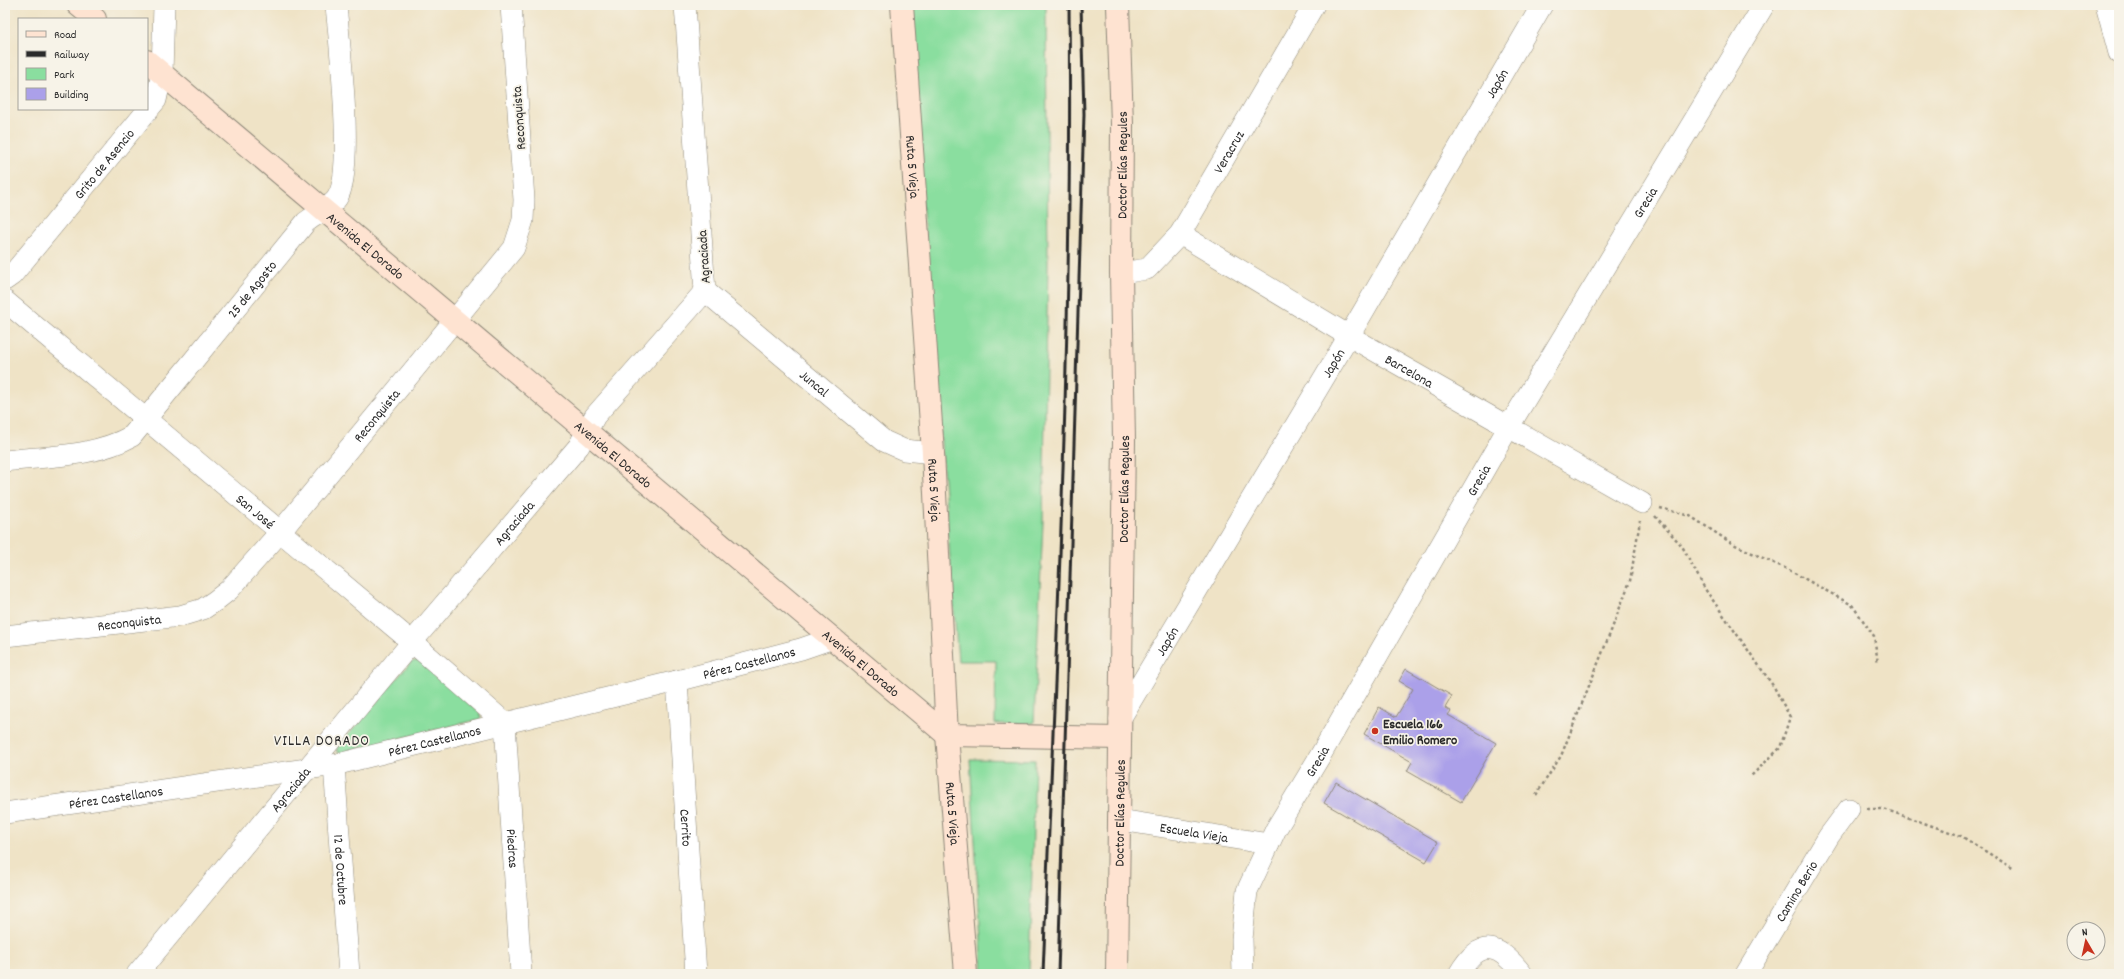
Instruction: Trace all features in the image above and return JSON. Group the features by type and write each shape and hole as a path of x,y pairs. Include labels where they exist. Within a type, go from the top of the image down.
{"street":[{"path":"78,5 94,18"},
{"name":"Grito de Asencio","path":"148,110 156,100 154,67 164,5"},
{"name":"25 de Agosto","path":"5,461 102,449 115,446 132,436 306,222 337,198 344,167 344,99 336,5"},
{"name":"Reconquista","path":"5,636 180,616 203,609 229,590 281,531 455,322 514,248 523,220 524,200 511,5"},
{"name":"Agraciada","path":"136,974 412,642 579,446 595,416 705,291 686,5"},
{"name":"Ruta 5 Vieja","path":"902,5 932,453 947,735 966,974"},
{"name":"Doctor Elías Regules","path":"1117,974 1124,441 1121,273 1122,124 1118,5"},
{"name":"Veracruz","path":"1121,273 1148,269 1180,234 1314,5"},
{"name":"Japón","path":"1120,728 1542,5"},
{"name":"Grecia","path":"1242,974 1242,939 1247,891 1269,844 1508,428 1764,5"},
{"path":"2106,5 2119,53"},
{"name":"Avenida El Dorado","path":"154,67 947,735"},
{"name":"Grito de Asencio","path":"5,280 12,275 148,110"},
{"name":"Barcelona","path":"1180,234 1349,336 1642,503"},
{"name":"Juncal","path":"705,291 884,441 904,450 932,453"},
{"name":"San José","path":"5,301 281,531 505,723"},
{"name":"Pérez Castellanos","path":"5,813 334,764 677,682 801,649 833,638"},
{"name":"Cerrito","path":"677,682 696,974"},
{"name":"Piedras","path":"505,723 521,974"},
{"path":"947,735 1120,728"},
{"name":"12 de Octubre","path":"334,764 349,974"},
{"name":"Camino Berio","path":"1746,974 1829,836 1849,809"},
{"name":"Escuela Vieja","path":"1120,820 1269,844"},
{"path":"1459,974 1474,954 1486,948 1501,952 1522,974"}],"path":[{"path":"1642,503 1690,516 1733,544 1789,570 1852,605 1874,636 1878,662"},
{"path":"1642,503 1682,546 1705,589 1774,687 1790,718 1780,748 1750,777"},
{"path":"1536,795 1561,756 1630,581 1642,503"},
{"path":"1849,809 1884,809 1961,836 2014,869"}],"green space":[{"path":"907,5 1046,5 1048,266 1043,522 1034,723 995,724 996,661 958,661"},
{"path":"419,660 480,713 481,719 338,753 336,749 411,662"},
{"path":"970,759 1035,760 1029,974 983,974"}],"building":[{"path":"1406,669 1452,696 1445,708 1451,711 1448,715 1496,743 1461,802 1407,771 1412,762 1364,734 1379,707 1396,717 1413,689 1399,681"},
{"path":"1336,782 1438,842 1426,862 1324,803"}],"railway":[{"path":"1043,974 1058,611 1066,368 1070,126 1069,5"},
{"path":"1058,974 1084,114 1081,5"}],"place":[{"name":"Escuela 166 Emilio Romero","path":"1375,731"}],"district":[{"name":"VILLA DORADO","path":"322,740"}]}
